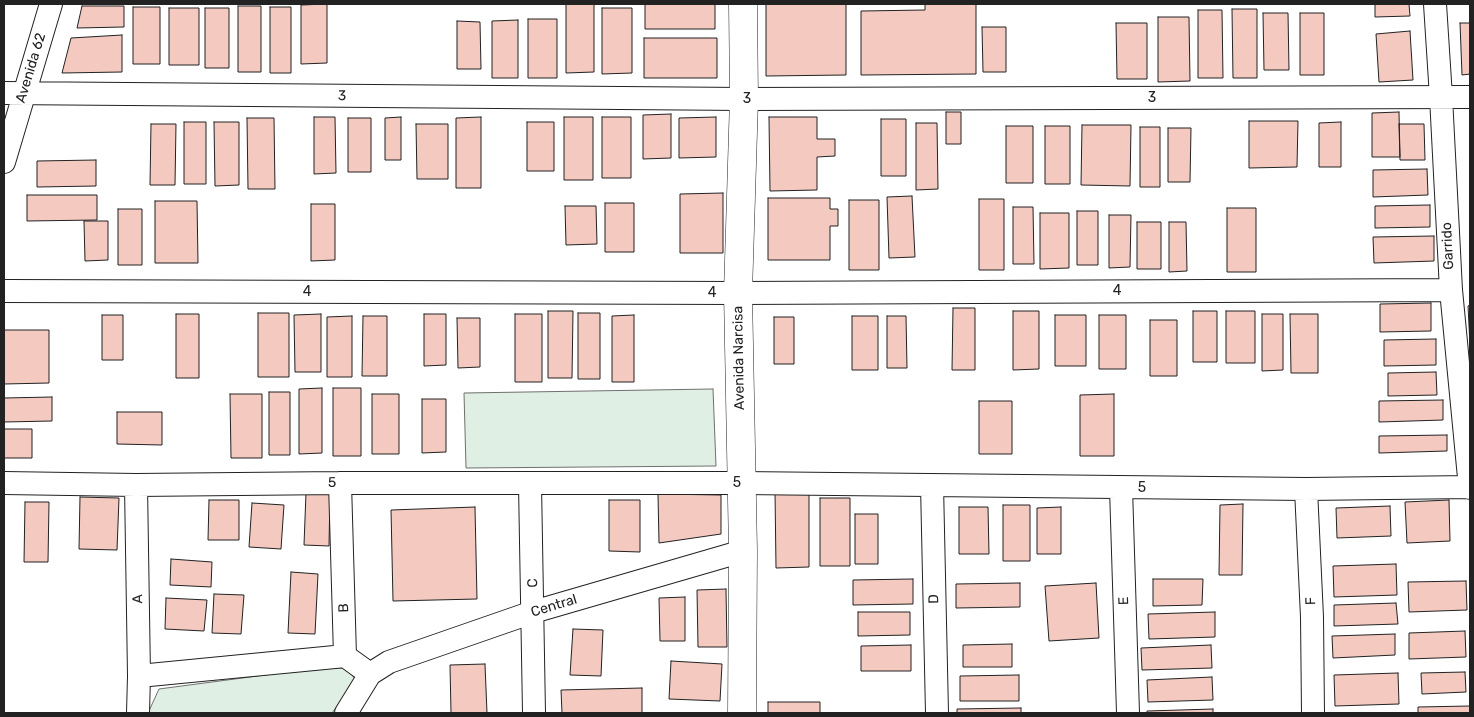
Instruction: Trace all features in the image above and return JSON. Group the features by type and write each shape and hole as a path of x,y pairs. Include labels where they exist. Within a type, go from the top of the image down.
{"street":[{"name":"Avenida 62","path":"4,162 14,93 51,4"},
{"name":"Avenida Narcisa","path":"742,713 743,551 738,293 744,100 743,4"},
{"name":"Garrido","path":"1435,4 1450,290 1470,488"},
{"name":"3","path":"14,93 744,100 1470,96"},
{"name":"4","path":"4,291 738,293 1450,290"},
{"name":"5","path":"4,483 136,485 741,483 1121,488 1470,488"},
{"name":"B","path":"340,483 345,656"},
{"name":"C","path":"530,484 534,713"},
{"name":"A","path":"136,485 138,713"},
{"name":"D","path":"932,485 937,713"},
{"name":"E","path":"1121,488 1128,713"},
{"name":"F","path":"1306,489 1313,713"},
{"name":"Central","path":"370,674 390,662 533,612 743,551"},
{"path":"139,676 345,656 370,674 346,713"}],"green space":[{"path":"713,389 716,466 466,468 464,393"},
{"path":"318,668 346,668 356,680 332,713 148,713 159,689"}],"building":[{"path":"327,4 327,63 301,64 301,5"},
{"path":"566,4 594,4 594,72 566,73"},
{"path":"645,4 715,4 715,29 645,29"},
{"path":"766,4 846,4 846,75 766,76"},
{"path":"925,4 976,4 976,74 861,75 861,11 925,10"},
{"path":"1375,4 1409,4 1410,16 1375,17"},
{"path":"82,6 124,6 124,27 77,28"},
{"path":"238,6 261,6 261,72 238,72"},
{"path":"133,7 160,7 160,64 133,64"},
{"path":"270,7 291,7 291,73 270,73"},
{"path":"169,8 199,8 199,65 169,65"},
{"path":"205,8 229,8 229,68 205,68"},
{"path":"602,8 632,8 632,73 602,74"},
{"path":"1232,9 1257,9 1257,78 1233,78"},
{"path":"1198,10 1222,10 1223,78 1198,78"},
{"path":"1263,13 1288,13 1289,70 1264,70"},
{"path":"1300,13 1324,13 1324,75 1300,75"},
{"path":"1158,17 1189,17 1190,81 1158,82"},
{"path":"528,19 557,19 557,78 528,78"},
{"path":"518,20 518,78 492,78 492,21"},
{"path":"457,21 480,22 481,69 457,69"},
{"path":"1116,23 1147,23 1147,79 1117,79"},
{"path":"1460,23 1470,23 1470,74 1462,75"},
{"path":"982,27 1006,27 1006,72 983,72"},
{"path":"1410,31 1413,80 1379,82 1376,34"},
{"path":"122,35 122,72 62,73 71,38"},
{"path":"644,38 717,38 717,78 644,78"},
{"path":"946,112 961,112 961,144 946,144"},
{"path":"1399,112 1400,157 1372,157 1372,113"},
{"path":"671,114 671,158 643,159 643,115"},
{"path":"314,117 335,117 336,173 314,174"},
{"path":"401,117 401,160 385,160 385,118"},
{"path":"481,117 481,188 456,188 456,118"},
{"path":"564,117 593,117 593,180 564,180"},
{"path":"602,117 631,117 631,178 602,178"},
{"path":"716,117 716,157 679,158 679,118"},
{"path":"769,117 817,117 817,139 835,139 835,156 817,157 817,190 770,191"},
{"path":"247,118 274,118 275,189 248,189"},
{"path":"348,118 371,118 371,172 348,172"},
{"path":"881,119 906,119 906,176 881,176"},
{"path":"1249,121 1298,121 1297,167 1249,168"},
{"path":"184,122 206,122 206,184 184,184"},
{"path":"214,122 239,122 239,185 215,186"},
{"path":"527,122 554,122 554,171 527,171"},
{"path":"1341,122 1341,167 1319,167 1319,123"},
{"path":"916,123 937,123 938,189 916,190"},
{"path":"151,124 176,124 175,185 150,185"},
{"path":"416,124 448,124 448,179 417,179"},
{"path":"1399,124 1424,124 1425,160 1400,160"},
{"path":"1082,125 1131,125 1130,186 1081,185"},
{"path":"1006,126 1033,126 1033,183 1006,183"},
{"path":"1045,126 1070,126 1070,184 1045,184"},
{"path":"1140,127 1160,127 1160,187 1140,187"},
{"path":"1168,128 1191,128 1190,182 1168,182"},
{"path":"96,160 96,186 37,187 37,161"},
{"path":"1427,169 1428,195 1373,197 1373,170"},
{"path":"723,193 723,253 680,253 680,194"},
{"path":"27,195 97,195 97,220 27,221"},
{"path":"912,196 915,257 889,258 887,197"},
{"path":"768,198 830,198 830,209 838,209 838,226 830,226 830,260 768,260"},
{"path":"979,199 1004,199 1004,270 979,270"},
{"path":"849,200 879,200 879,270 849,270"},
{"path":"155,201 197,201 198,263 155,263"},
{"path":"605,203 634,203 634,252 605,252"},
{"path":"311,204 335,204 335,260 311,261"},
{"path":"1430,205 1430,227 1375,228 1375,206"},
{"path":"565,206 596,206 597,244 566,245"},
{"path":"1013,207 1033,207 1034,264 1013,264"},
{"path":"1227,208 1256,208 1256,272 1227,272"},
{"path":"118,209 142,209 142,265 118,265"},
{"path":"1077,211 1098,211 1098,265 1077,265"},
{"path":"1040,213 1069,213 1069,268 1040,269"},
{"path":"1109,215 1131,215 1130,267 1109,268"},
{"path":"84,221 108,221 108,260 85,261"},
{"path":"1137,222 1161,222 1161,269 1137,269"},
{"path":"1169,222 1186,222 1187,271 1169,272"},
{"path":"1434,236 1434,261 1374,263 1373,237"},
{"path":"1431,303 1431,331 1380,332 1380,304"},
{"path":"1470,305 1470,345 1468,306"},
{"path":"953,308 975,308 975,370 952,370"},
{"path":"548,311 573,311 572,378 548,378"},
{"path":"1013,311 1039,311 1039,369 1013,370"},
{"path":"1193,311 1217,311 1217,362 1193,362"},
{"path":"1226,311 1255,311 1255,363 1226,363"},
{"path":"258,313 289,313 289,377 258,377"},
{"path":"578,313 600,313 600,379 578,379"},
{"path":"176,314 199,314 199,378 176,378"},
{"path":"321,314 321,372 295,372 294,315"},
{"path":"424,314 446,314 446,365 424,366"},
{"path":"515,314 542,314 542,382 515,382"},
{"path":"1262,314 1283,314 1283,370 1262,371"},
{"path":"1290,314 1318,314 1318,373 1291,373"},
{"path":"102,315 123,315 123,360 102,360"},
{"path":"634,315 634,382 612,382 612,316"},
{"path":"1055,315 1086,315 1086,366 1055,366"},
{"path":"1099,315 1126,315 1126,369 1099,369"},
{"path":"352,316 352,377 327,377 327,317"},
{"path":"363,316 387,316 387,376 362,376"},
{"path":"852,316 878,316 878,370 852,370"},
{"path":"887,316 906,316 907,368 887,368"},
{"path":"774,317 794,317 794,364 774,364"},
{"path":"457,318 480,318 480,367 458,368"},
{"path":"1150,320 1177,320 1177,376 1150,376"},
{"path":"4,330 49,330 49,383 4,384"},
{"path":"1436,339 1436,365 1384,366 1384,340"},
{"path":"1436,372 1437,395 1388,396 1388,373"},
{"path":"322,388 322,453 299,454 299,389"},
{"path":"333,388 361,388 361,456 333,456"},
{"path":"269,392 290,392 290,455 269,455"},
{"path":"230,394 262,394 262,458 231,458"},
{"path":"372,394 399,394 399,454 372,454"},
{"path":"1114,394 1114,456 1080,456 1080,395"},
{"path":"52,397 52,421 4,422 4,398"},
{"path":"422,399 446,399 446,452 422,453"},
{"path":"1443,400 1443,420 1379,422 1379,401"},
{"path":"979,401 1012,401 1012,454 979,454"},
{"path":"117,412 162,412 162,445 117,444"},
{"path":"4,429 32,429 32,458 4,458"},
{"path":"1447,435 1447,451 1379,453 1379,436"},
{"path":"775,491 809,491 809,567 776,568"},
{"path":"306,493 330,494 329,546 304,545"},
{"path":"658,494 721,495 721,534 659,543"},
{"path":"80,497 119,498 117,550 79,549"},
{"path":"820,498 850,498 850,566 820,566"},
{"path":"209,500 239,500 239,540 208,540"},
{"path":"609,500 640,500 640,552 609,551"},
{"path":"1449,500 1450,541 1407,543 1405,502"},
{"path":"25,502 49,502 48,562 24,562"},
{"path":"252,503 284,505 281,549 249,547"},
{"path":"1243,504 1242,575 1219,575 1220,505"},
{"path":"1003,505 1030,505 1030,561 1003,561"},
{"path":"1390,506 1391,536 1337,538 1336,508"},
{"path":"475,507 477,599 393,601 391,510"},
{"path":"959,507 988,507 989,554 959,554"},
{"path":"1061,507 1061,554 1037,554 1037,508"},
{"path":"855,514 878,514 878,564 855,564"},
{"path":"171,559 212,562 211,587 170,585"},
{"path":"1396,564 1397,595 1334,597 1333,566"},
{"path":"291,572 318,574 315,634 288,633"},
{"path":"913,579 913,604 853,605 853,580"},
{"path":"1153,579 1203,579 1202,605 1153,606"},
{"path":"1466,581 1467,610 1409,612 1408,582"},
{"path":"1020,583 1020,607 956,608 956,584"},
{"path":"1096,583 1099,638 1049,641 1045,586"},
{"path":"726,589 727,647 698,647 697,590"},
{"path":"214,594 244,595 241,634 212,633"},
{"path":"685,597 685,641 660,641 659,598"},
{"path":"166,598 207,600 204,631 165,629"},
{"path":"1396,603 1398,624 1334,626 1334,605"},
{"path":"858,612 910,612 910,635 858,636"},
{"path":"1215,612 1215,637 1149,639 1148,614"},
{"path":"573,629 603,630 601,676 570,675"},
{"path":"1465,631 1466,657 1409,659 1409,633"},
{"path":"1395,634 1395,655 1333,658 1332,636"},
{"path":"1012,644 1012,667 963,667 963,645"},
{"path":"911,645 911,671 861,671 861,646"},
{"path":"1211,645 1212,668 1142,670 1141,648"},
{"path":"671,661 722,664 720,701 669,699"},
{"path":"485,664 487,713 451,713 450,665"},
{"path":"1465,672 1466,692 1422,694 1421,673"},
{"path":"1398,673 1399,704 1335,706 1334,675"},
{"path":"1019,675 1019,701 960,701 960,676"},
{"path":"1212,677 1213,700 1148,702 1147,680"},
{"path":"642,688 642,713 562,713 561,690"},
{"path":"768,702 820,702 820,713 768,713"},
{"path":"1470,706 1470,713 1418,713 1418,707"},
{"path":"1021,708 1021,713 957,713 957,709"},
{"path":"1213,709 1213,713 1147,713 1147,711"}]}
